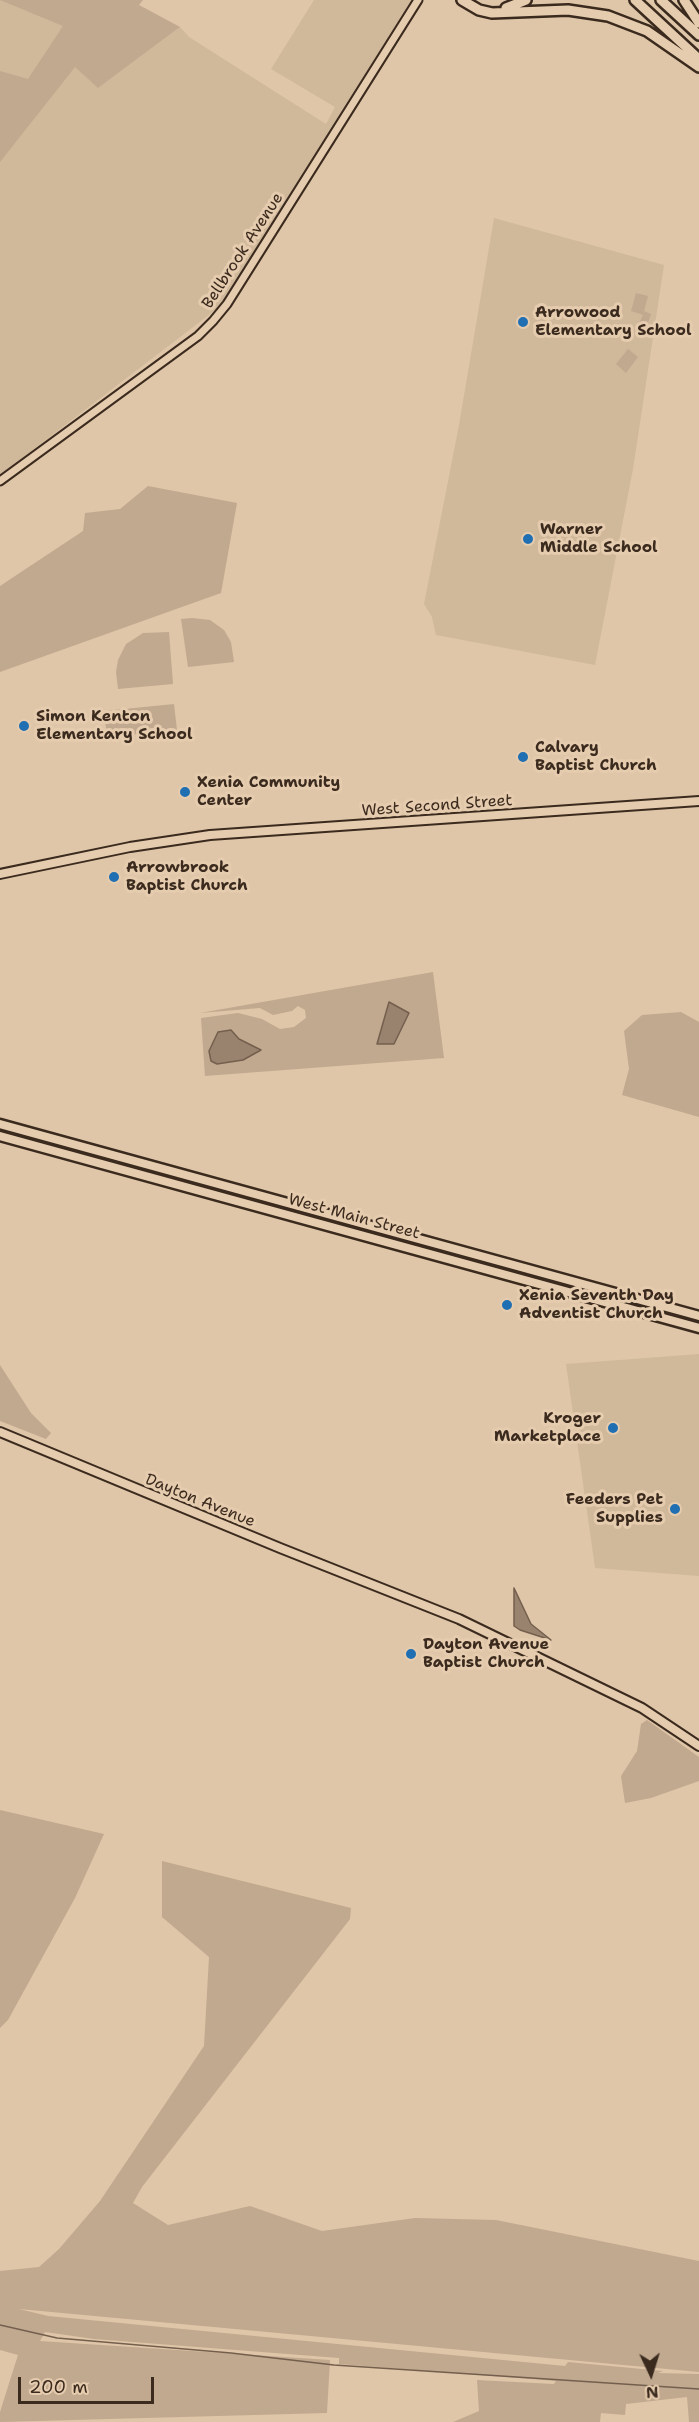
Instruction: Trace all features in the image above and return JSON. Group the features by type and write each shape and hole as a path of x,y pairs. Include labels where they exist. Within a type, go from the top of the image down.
{"highway":[{"path":"462,0 479,10 492,13 568,10 608,16 654,35 699,68"},
{"path":"470,0 485,7 502,9 526,0"},
{"path":"635,0 699,59"},
{"path":"661,0 699,35"},
{"path":"684,0 699,23"}],"main road":[{"name":"West Second Street","path":"0,874 130,847 210,835 699,801"},
{"name":"West Main Street","path":"0,1124 699,1316"},
{"name":"West Main Street","path":"0,1136 699,1328"},
{"name":"Dayton Avenue","path":"0,1432 459,1619 621,1696 651,1713 699,1746"}],"street":[{"name":"Bellbrook Avenue","path":"0,481 198,336 213,321 227,304 418,0"}],"shaded area":[{"path":"0,0 102,0 24,97 0,89"},
{"path":"0,0 143,0 139,5 180,27 98,88 75,67 0,162 0,71 28,79 63,26"},
{"path":"314,0 412,0 218,308 0,475 0,157 73,65 99,87 180,27 189,37 326,124 335,107 271,69"},
{"path":"494,218 664,265 633,469 595,665 436,635 432,617 424,604 459,425"},
{"path":"636,293 648,296 644,311 651,314 646,329 638,325 643,315 631,311"},
{"path":"628,349 638,357 626,373 616,364"},
{"path":"148,486 237,503 221,593 0,672 0,586 83,531 85,513 120,509"},
{"path":"181,619 210,620 224,630 231,642 234,662 188,667"},
{"path":"169,632 173,684 118,689 116,672 118,660 126,644 143,633"},
{"path":"174,704 177,730 107,737 104,711"},
{"path":"433,972 444,1058 205,1076 201,1018 238,1013 262,1019 280,1029 294,1027 306,1018 305,1010 298,1006 292,1011 273,1015 260,1008 200,1013","holes":["239,1039 260,1049 217,1064 211,1060 209,1051 213,1044"]},
{"path":"389,1002 409,1013 394,1044 377,1044"},
{"path":"681,1012 699,1022 699,1117 622,1095 629,1069 624,1031 642,1015"},
{"path":"231,1030 239,1039 261,1050 243,1060 217,1064 211,1061 209,1051 218,1032"},
{"path":"699,1354 699,1576 595,1568 566,1364"},
{"path":"0,1365 31,1413 51,1433 46,1439 0,1421"},
{"path":"514,1588 531,1624 551,1640 514,1626"},
{"path":"647,1720 699,1757 699,1781 651,1798 625,1803 621,1776 637,1751 641,1724"},
{"path":"0,1810 104,1834 75,1898 8,2020 0,2028"},
{"path":"162,1861 351,1908 350,1919 142,2187 133,2203 168,2225 250,2206 322,2231 415,2218 496,2220 699,2261 699,2372 19,2309 48,2316 565,2366 568,2362 663,2371 658,2373 699,2374 699,2422 689,2422 687,2397 626,2404 625,2415 601,2413 600,2422 453,2422 479,2411 477,2380 554,2384 556,2381 339,2364 339,2358 94,2339 45,2332 40,2341 330,2360 327,2413 0,2422 0,2412 18,2355 0,2350 0,2271 39,2267 59,2249 100,2201 204,2046 209,1957 162,1917"}],"waterway":[{"path":"0,2325 57,2338 231,2353 334,2365 699,2389"}],"place":[{"name":"Arrowood Elementary School","path":"523,322"},
{"name":"Warner Middle School","path":"528,539"},
{"name":"Simon Kenton Elementary School","path":"24,726"},
{"name":"Calvary Baptist Church","path":"523,757"},
{"name":"Xenia Community Center","path":"185,792"},
{"name":"Arrowbrook Baptist Church","path":"114,877"},
{"name":"Xenia Seventh Day Adventist Church","path":"507,1305"},
{"name":"Kroger Marketplace","path":"613,1428"},
{"name":"Feeders Pet Supplies","path":"675,1509"},
{"name":"Dayton Avenue Baptist Church","path":"411,1654"}]}
